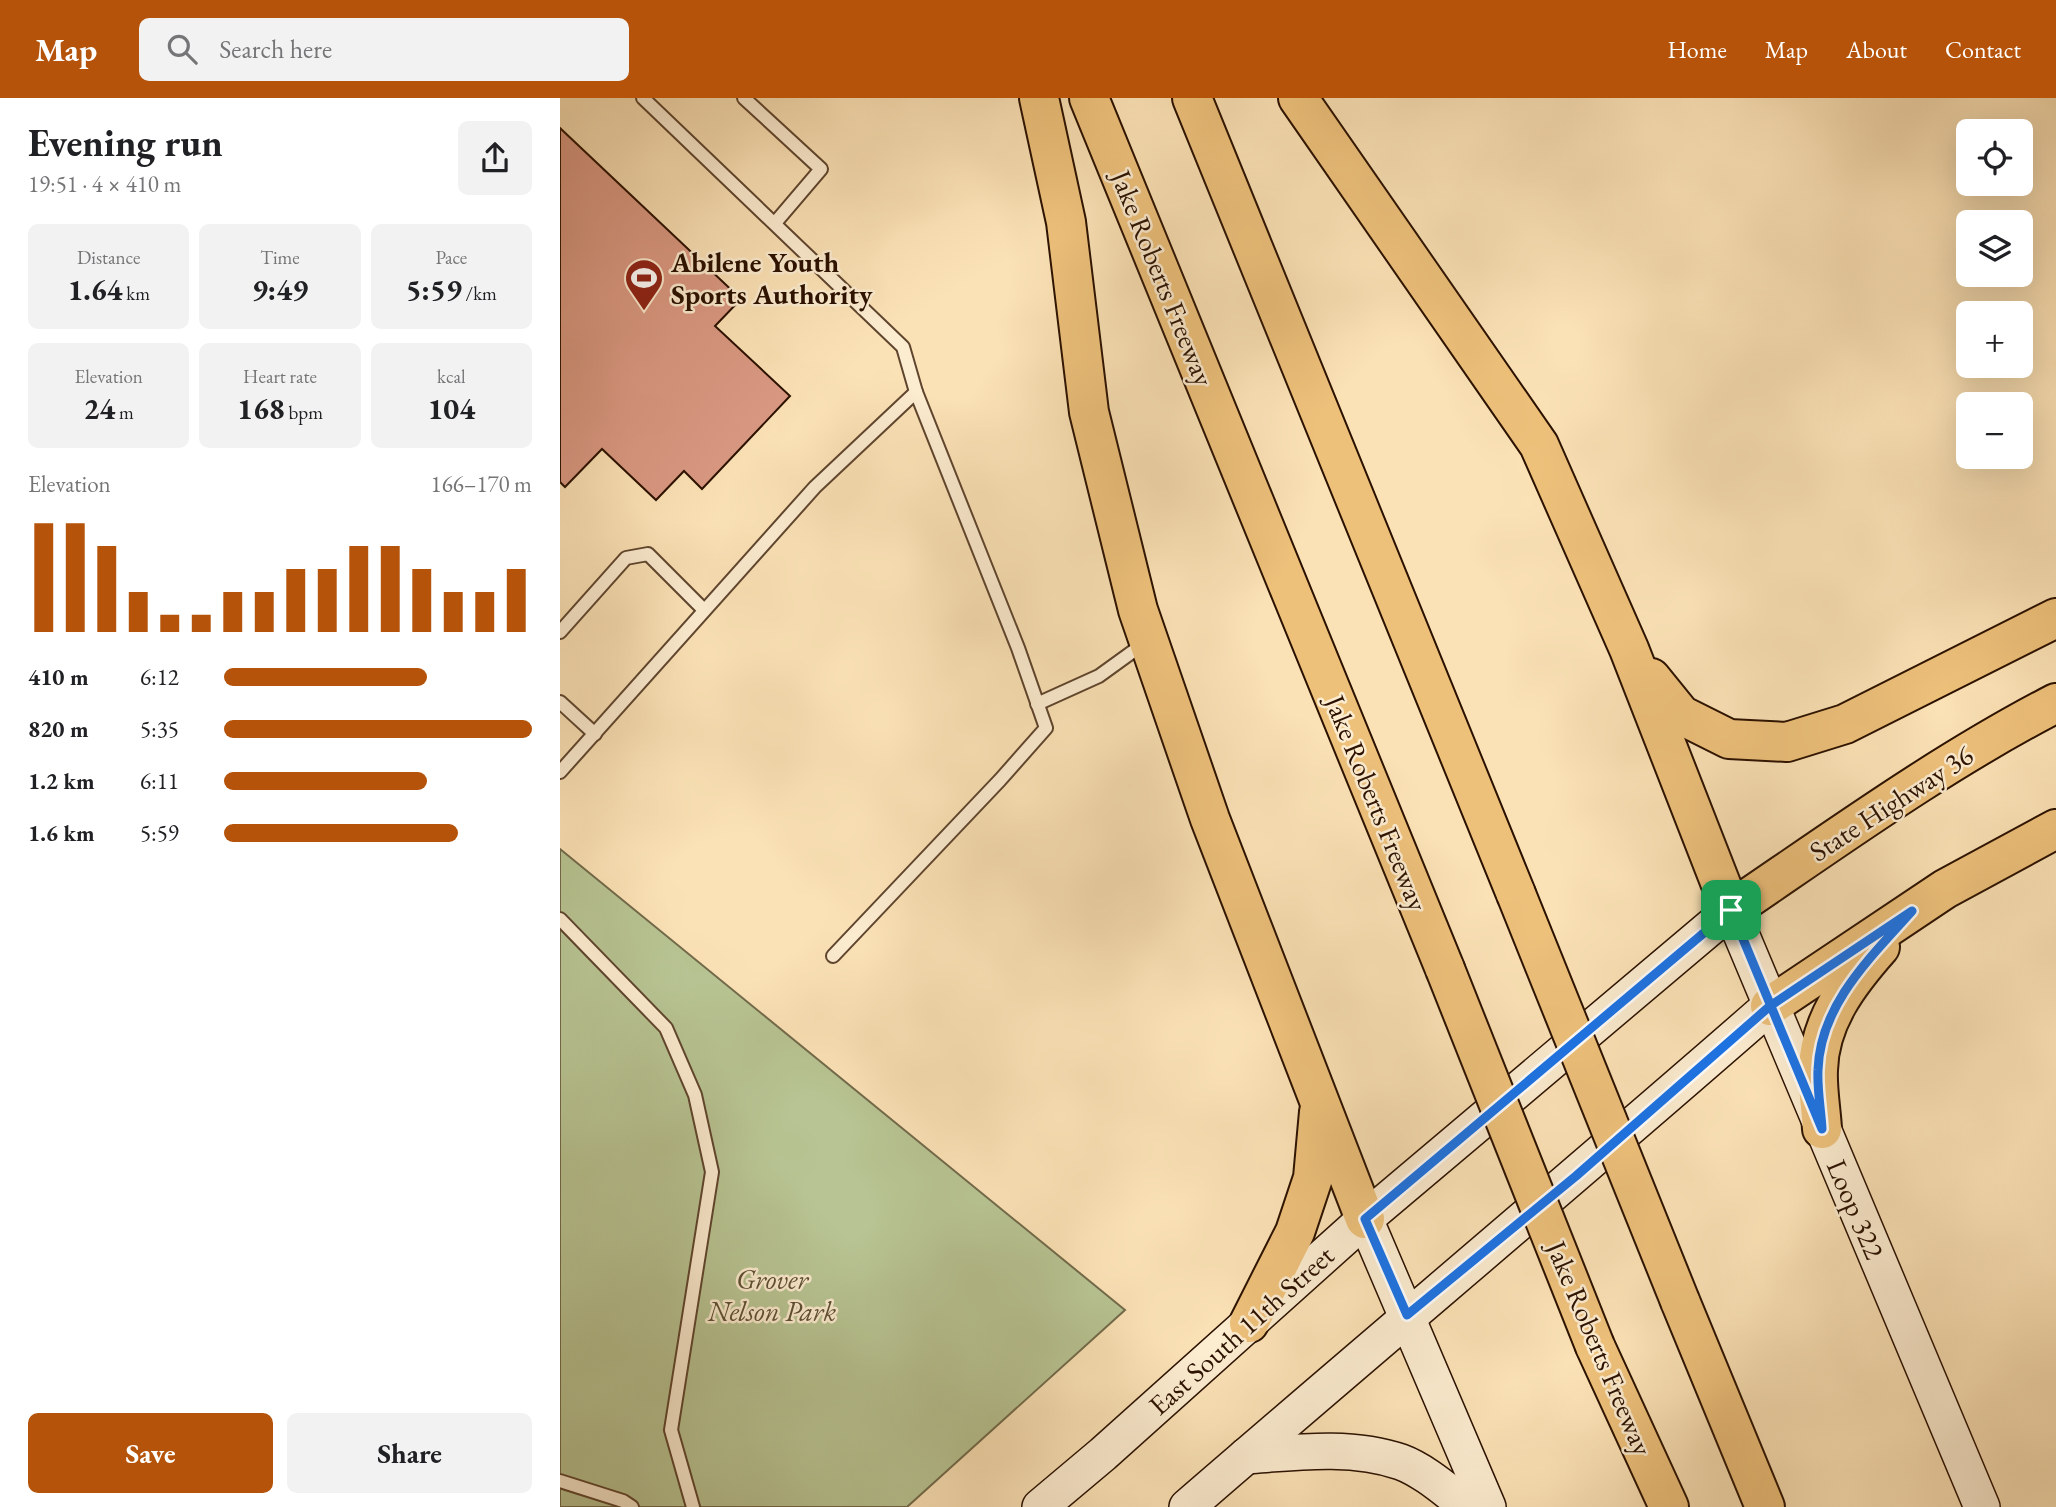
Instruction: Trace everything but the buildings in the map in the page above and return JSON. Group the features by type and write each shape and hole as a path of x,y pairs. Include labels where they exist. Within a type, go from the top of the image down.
{"main road":[{"path":"1039,98 1066,222 1089,412 1138,610 1210,819 1320,1106 1365,1219 1488,1507"},
{"name":"Jake Roberts Freeway","path":"1090,98 1595,1346 1669,1507"},
{"path":"1192,98 1765,1507"},
{"path":"1298,98 1539,445 1629,649 1731,910"},
{"path":"1629,649 1681,715 1729,738 1787,742 1846,724 2056,618"},
{"name":"State Highway 36","path":"1731,910 1859,822 1980,745 2056,703"},
{"path":"1187,1507 1407,1315 1576,1176 1770,1006 1945,889 2055,832"},
{"name":"Loop 322","path":"1731,910 1982,1507"},
{"name":"East South 11th Street","path":"1040,1507 1365,1219 1731,910"},
{"path":"1822,1129 1818,1069 1826,1025 1850,981 1912,911"},
{"path":"1249,1323 1295,1232 1312,1178 1320,1106"},
{"path":"1246,1456 1305,1452 1357,1453 1402,1463 1468,1507"}],"lane":[{"path":"643,98 903,348 916,392 1018,648 1046,728 833,956"},
{"path":"744,98 821,169 775,223"},
{"path":"560,772 815,487 916,392"},
{"path":"560,632 626,558 648,554 704,610"},
{"path":"1037,704 1099,676 1148,640"},
{"path":"560,702 595,734"},
{"path":"560,919 666,1028 695,1095 712,1172 671,1430 693,1507"},
{"path":"560,1481 623,1501 632,1507"}],"green space":[{"name":"Grover Nelson Park","path":"560,849 1125,1310 907,1507 560,1507"}],"place":[{"name":"Abilene Youth Sports Authority","path":"644,312"}],"route":[{"path":"1731,910 1365,1219 1407,1315 1576,1176 1770,1006 1912,911 1850,981 1826,1025 1818,1069 1822,1129 1770,1006 1731,910"}]}
